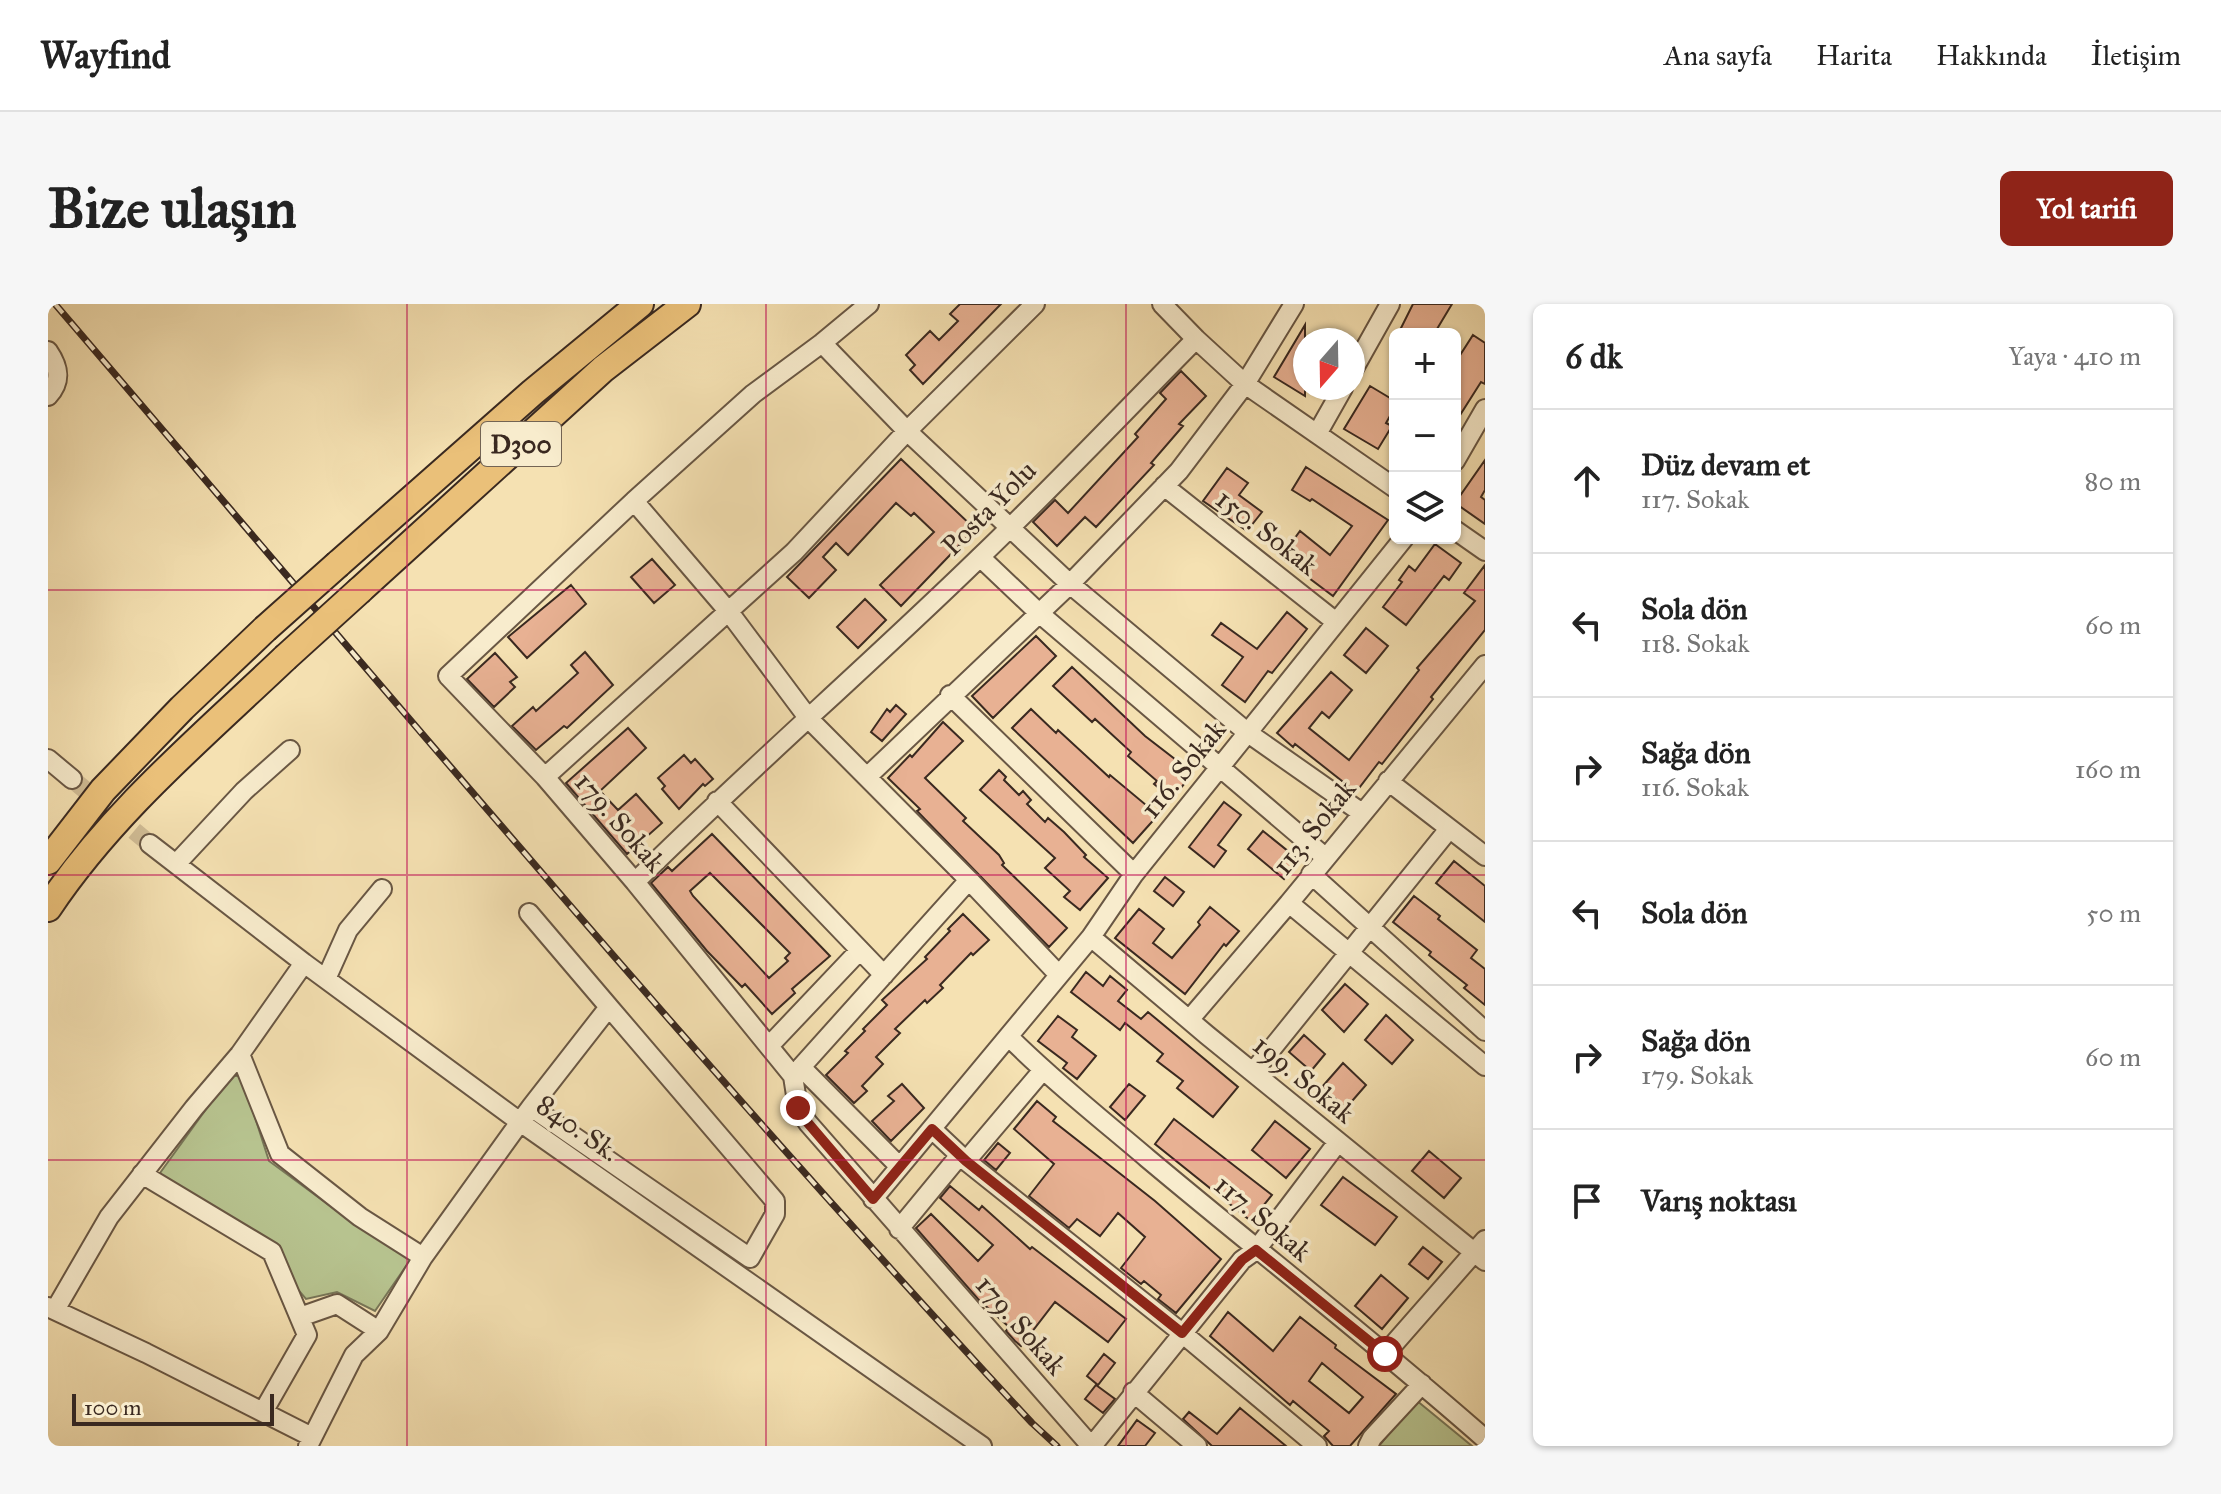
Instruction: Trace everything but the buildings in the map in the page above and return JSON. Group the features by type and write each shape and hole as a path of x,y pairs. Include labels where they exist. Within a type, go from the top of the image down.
{"highway":[{"name":"D300","path":"48,861 103,790 182,708 265,629 533,392 640,304"},
{"name":"D300","path":"48,908 67,880 140,796 285,658 603,369 687,304"}],"street":[{"name":"179. Sokak","path":"869,304 753,394 448,676 545,777 769,1046 797,1071 798,1108 808,1123 1091,1446"},
{"path":"545,777 794,552 907,431 1035,304"},
{"path":"1162,304 1245,384 1389,484"},
{"path":"868,776 1070,584 1179,471 1245,384 1294,304"},
{"path":"1365,349 1390,304"},
{"name":"Posta Yolu","path":"635,882 717,801 809,719 980,557 1196,339"},
{"path":"822,343 907,431 1070,584 1248,733 1362,813"},
{"path":"48,351 59,378 48,396"},
{"path":"1317,434 1336,400"},
{"path":"1461,451 1485,409"},
{"name":"150. Sokak","path":"1164,486 1336,622"},
{"path":"634,501 729,612 809,719 1059,975"},
{"path":"1461,534 1485,551"},
{"name":"116. Sokak","path":"873,1199 1091,937 1134,874 1399,544"},
{"path":"980,557 1039,613 1325,857"},
{"name":"113. Sokak","path":"1485,665 1289,903 1485,1066"},
{"path":"950,695 1134,874"},
{"path":"176,864 244,791 290,750"},
{"path":"48,759 72,779"},
{"path":"1388,781 1485,856"},
{"path":"717,801 884,975"},
{"path":"1253,1072 1449,829"},
{"name":"840. Sk.","path":"150,844 326,979 526,1115 982,1446"},
{"path":"1311,874 1485,1031"},
{"path":"899,1166 797,1071 969,880"},
{"path":"326,979 339,944 382,889"},
{"path":"1189,1020 1289,903"},
{"path":"526,1115 750,1258 775,1214 775,1201 529,913"},
{"name":"199. Sokak","path":"1091,937 1338,1142 1482,1251"},
{"path":"769,1046 860,950"},
{"path":"304,963 240,1054 109,1217 51,1308 263,1412 310,1442 354,1355 379,1331 423,1257 609,1007"},
{"name":"117. Sokak","path":"1009,1037 1043,1070 1256,1250 1485,1439"},
{"path":"240,1054 280,1154 360,1217 423,1257"},
{"path":"899,1229 1043,1070"},
{"path":"932,1129 963,1158 1182,1333 1317,1446"},
{"path":"1091,1446 1242,1260 1256,1250 1338,1142"},
{"path":"142,1174 272,1252 307,1335 263,1412"},
{"path":"1385,1354 1482,1251"},
{"path":"300,1317 337,1304 379,1331"},
{"path":"1368,1446 1422,1384"},
{"path":"1133,1392 1197,1446"}],"green space":[{"path":"230,1076 243,1080 269,1161 360,1228 411,1259 375,1311 337,1292 306,1299 294,1285 278,1245 164,1180 160,1173"},
{"path":"1416,1400 1472,1446 1379,1446"}],"tunnel":[{"path":"72,779 150,844"}],"railway":[{"path":"55,304 660,1009 906,1286 1057,1446"}],"route":[{"path":"798,1108 873,1199 932,1129 966,1161 1182,1333 1242,1260 1256,1250 1385,1354"}]}
